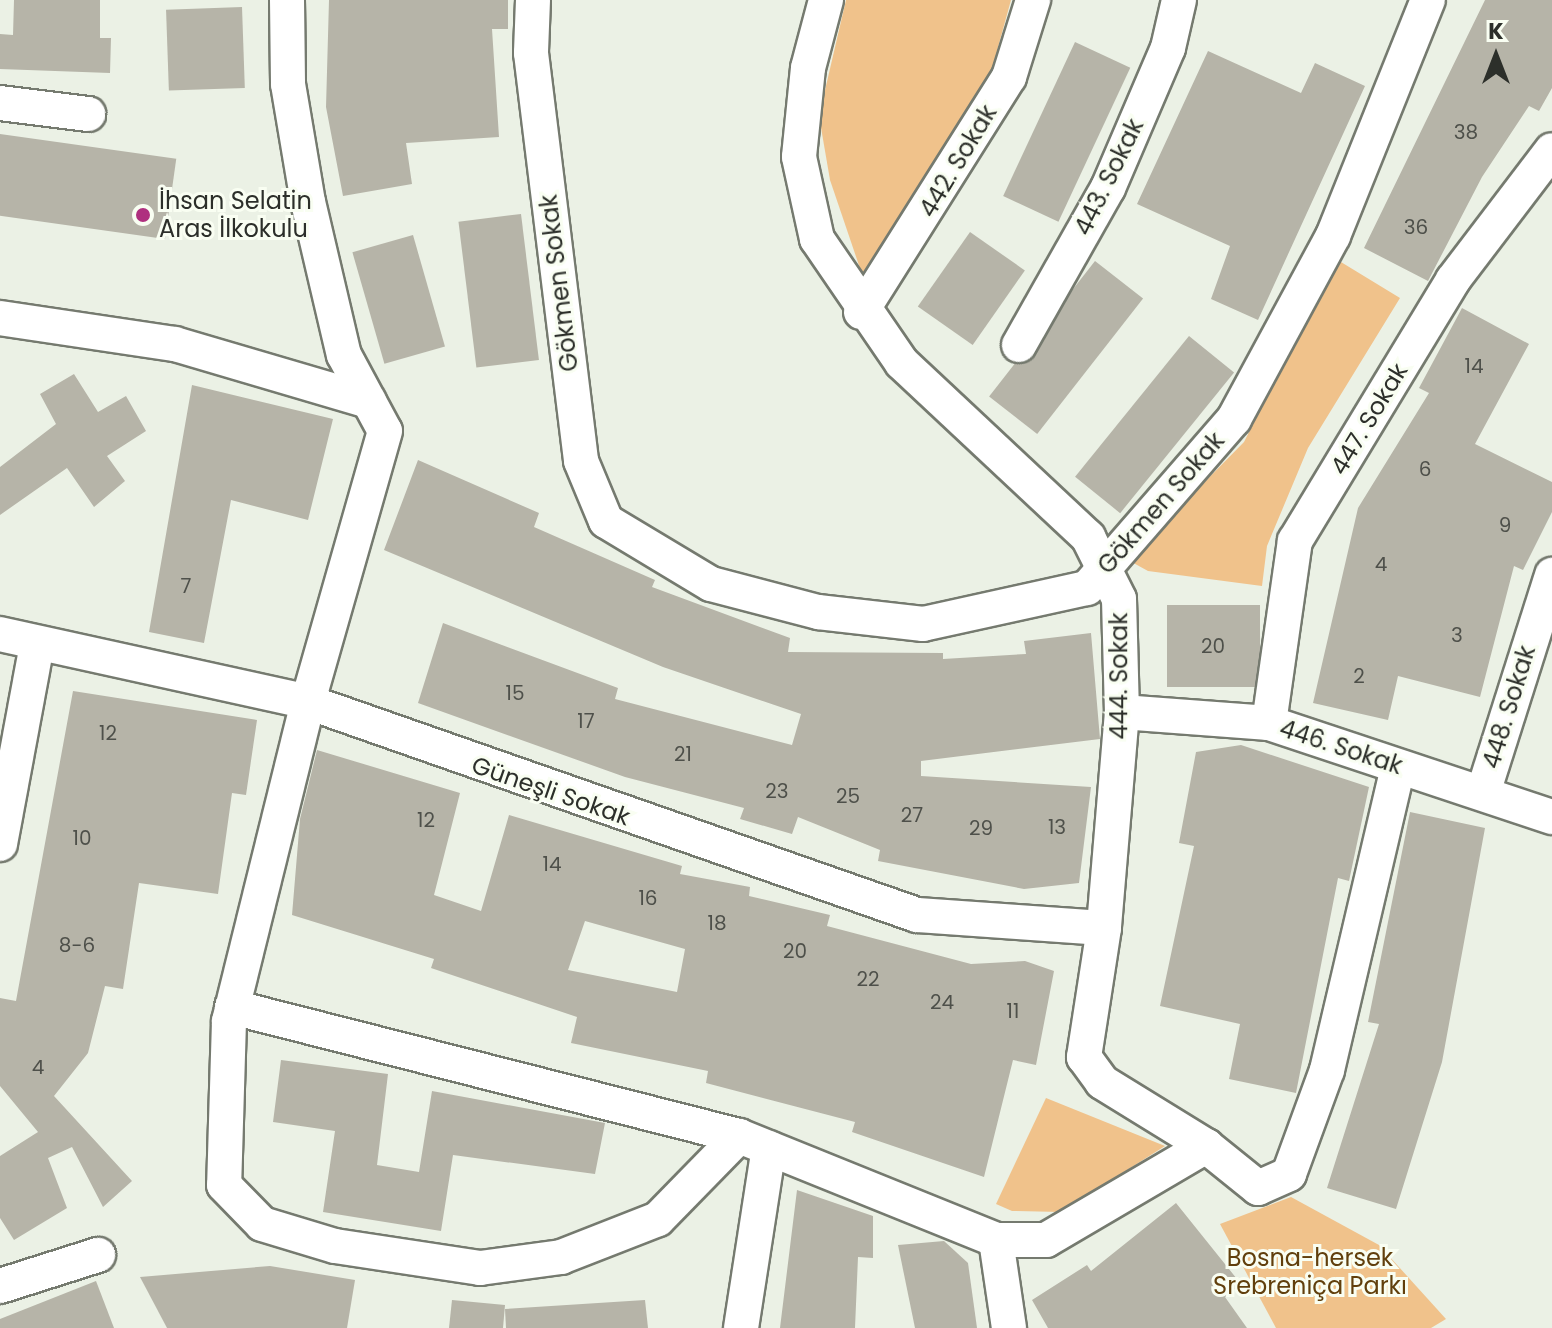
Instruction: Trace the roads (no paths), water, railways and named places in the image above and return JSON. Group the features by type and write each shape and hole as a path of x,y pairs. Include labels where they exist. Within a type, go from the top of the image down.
{"street":[{"path":"287,0 288,84 308,202 344,355 385,431 308,702 232,1007 224,1185 262,1224 335,1246 480,1268 561,1257 658,1219 754,1142"},
{"name":"Gökmen Sokak","path":"533,0 531,53 581,461 606,521 711,584 818,612 923,624 1087,588 1234,419 1333,236 1428,0"},
{"name":"444. Sokak","path":"826,0 808,68 799,157 817,239 861,312 902,363 1088,537 1119,599 1122,712 1104,928 1084,1057 1102,1082 1206,1146 1258,1188 1289,1174 1327,1070 1398,767"},
{"name":"442. Sokak","path":"861,312 1009,77 1033,0"},
{"name":"443. Sokak","path":"1019,345 1108,188 1168,48 1179,0"},
{"path":"0,103 88,114"},
{"name":"447. Sokak","path":"1269,723 1295,541 1453,280 1552,150"},
{"path":"0,318 175,344 369,401"},
{"name":"448. Sokak","path":"1483,793 1552,575"},
{"name":"Güneşli Sokak","path":"0,634 308,702 917,915 1104,928"},
{"path":"0,844 37,644"},
{"name":"446. Sokak","path":"1122,712 1269,723 1552,817"},
{"path":"232,1007 754,1142 996,1240 1046,1240 1206,1146"},
{"path":"741,1328 754,1142"},
{"path":"996,1240 1009,1328"},
{"path":"0,1286 98,1255"}],"place":[{"name":"İhsan Selatin Aras İlkokulu","path":"143,215"}],"park label":[{"name":"Bosna-hersek Srebreniça Parkı","path":"1310,1272"}]}
